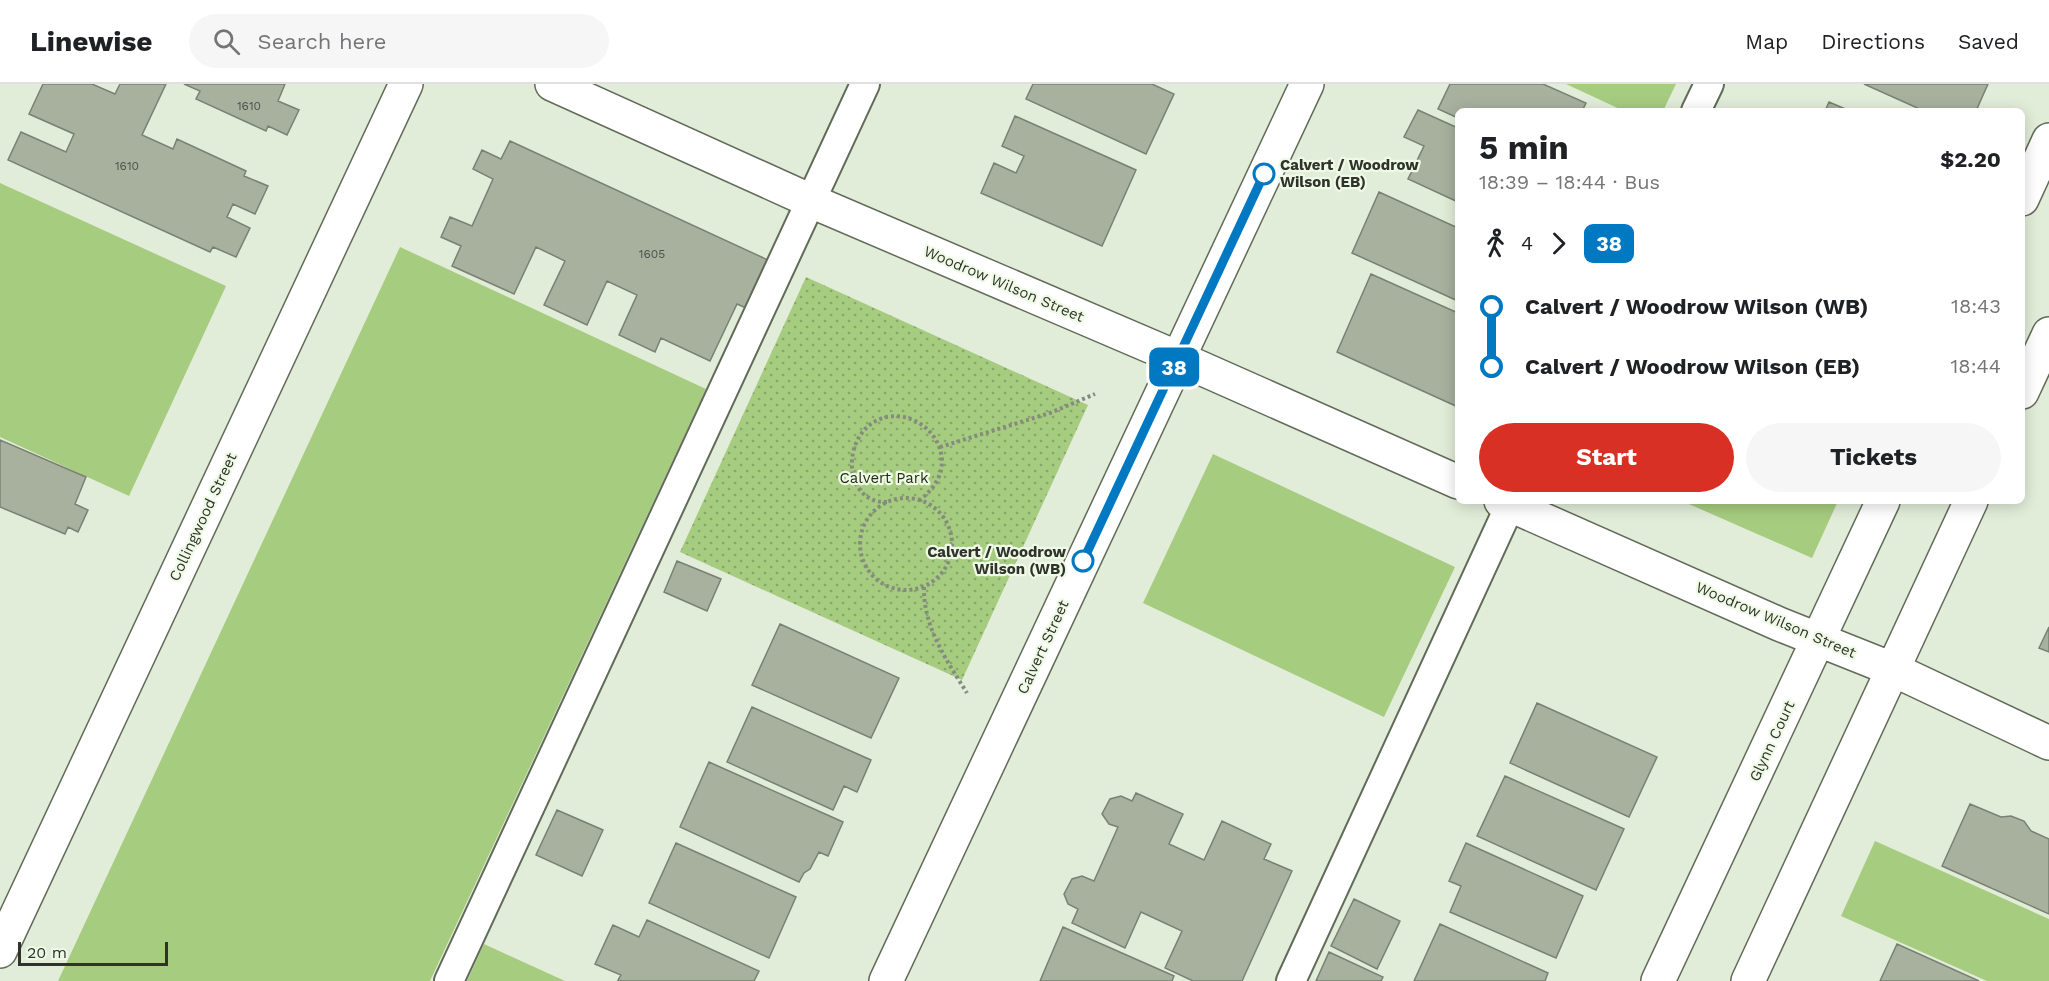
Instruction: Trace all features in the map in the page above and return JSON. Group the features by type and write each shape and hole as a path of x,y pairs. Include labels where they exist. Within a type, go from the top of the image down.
{"street":[{"name":"Collingwood Street","path":"0,951 406,84"},
{"name":"Woodrow Wilson Street","path":"552,84 811,201 1178,358 1455,481"},
{"name":"Calvert Street","path":"886,981 1307,84"},
{"path":"2025,192 2049,140"},
{"path":"2025,386 2049,334"},
{"name":"Woodrow Wilson Street","path":"1512,504 1779,624 1892,669 1926,687 2049,742"},
{"name":"Glynn Court","path":"1658,981 1882,504"},
{"path":"1748,981 1970,504"}],"lane":[{"path":"449,981 865,84"},
{"path":"1697,108 1709,84"},
{"path":"1292,981 1507,504"}],"path":[{"path":"939,447 1050,412 1095,394"},
{"path":"888,502 877,502 864,494 856,482 851,467 852,452 857,438 867,427 879,419 894,416 909,418 922,424 933,435 939,447 942,463 939,477 932,490 920,501"},
{"path":"898,499 920,501 934,507 945,519 951,534 952,550 947,565 938,578 924,587 909,591 893,589 879,581 868,570 862,556 860,539 865,524 874,511 888,502 898,499"},
{"path":"924,587 927,613 933,632 943,654 967,693"}],"green space":[{"path":"1566,84 1676,84 1664,108 1618,108"},
{"path":"0,183 226,286 129,496 0,437"},
{"path":"400,247 706,389 430,981 58,981"},
{"name":"Calvert Park","path":"806,277 1088,405 962,680 680,552"},
{"path":"1213,454 1455,567 1384,717 1143,603"},
{"path":"1689,504 1837,504 1812,558"},
{"path":"1875,841 2049,919 2049,981 1987,981 1841,916"},
{"path":"484,944 565,981 467,981"}],"building":[{"path":"43,84 92,84 115,94 120,84 166,84 142,135 173,149 177,139 246,171 244,176 268,186 255,214 233,204 227,217 250,228 236,257 213,247 210,252 8,160 21,132 66,152 74,134 29,114"},
{"path":"184,84 285,84 278,101 299,110 287,135 268,126 266,131 196,99 200,91"},
{"path":"1033,84 1152,84 1174,94 1146,154 1026,99"},
{"path":"1450,84 1543,84 1586,103 1584,108 1455,108 1455,117 1438,109"},
{"path":"1864,84 1988,84 1977,108 1917,108"},
{"path":"1829,102 1843,108 1826,108"},
{"path":"1418,110 1455,127 1455,201 1408,179 1424,146 1404,137"},
{"path":"1015,116 1136,170 1102,246 981,193 994,163 1016,173 1024,156 1002,146"},
{"path":"510,141 768,260 746,308 737,304 710,361 661,338 655,352 619,335 637,295 607,281 587,325 544,305 565,261 536,247 514,294 452,266 461,246 441,237 450,217 472,226 493,179 473,169 482,150 501,159"},
{"path":"1379,192 1455,227 1455,300 1352,253"},
{"path":"1371,274 1455,312 1455,406 1337,352"},
{"path":"0,440 86,477 75,504 88,510 78,532 68,527 65,534 0,507"},
{"path":"677,561 721,579 707,611 664,592"},
{"path":"780,624 899,678 871,738 752,685"},
{"path":"2049,627 2049,652 2039,648"},
{"path":"1537,703 1657,757 1629,817 1510,763"},
{"path":"752,707 871,760 857,792 844,786 833,810 727,762"},
{"path":"709,762 843,822 828,856 819,852 810,869 804,873 799,882 680,827"},
{"path":"1505,776 1624,829 1596,890 1477,836"},
{"path":"1136,793 1183,814 1169,844 1204,860 1222,821 1271,844 1264,859 1292,871 1242,981 1193,981 1165,968 1182,931 1141,912 1125,948 1072,923 1078,909 1068,904 1064,894 1072,879 1082,876 1094,881 1118,827 1109,824 1102,814 1110,799 1121,796 1132,801"},
{"path":"1970,804 2001,817 2011,816 2024,821 2031,831 2049,839 2049,914 1942,866"},
{"path":"557,810 603,830 582,876 536,855"},
{"path":"676,843 796,897 769,958 649,903"},
{"path":"1466,843 1583,896 1556,958 1450,912 1461,886 1449,881"},
{"path":"1354,899 1400,921 1377,969 1331,946"},
{"path":"647,920 759,971 754,981 621,981 618,980 621,975 595,964 613,925 639,937"},
{"path":"1440,924 1548,973 1545,981 1414,981"},
{"path":"1063,927 1174,976 1172,981 1040,981"},
{"path":"1897,944 1979,981 1880,981"},
{"path":"1329,952 1383,977 1381,981 1316,981"}],"bus line":[{"name":"38","path":"1083,561 1264,174"}],"place":[{"name":"Calvert / Woodrow Wilson (EB)","path":"1264,174"},
{"name":"Calvert / Woodrow Wilson (WB)","path":"1083,561"}]}
